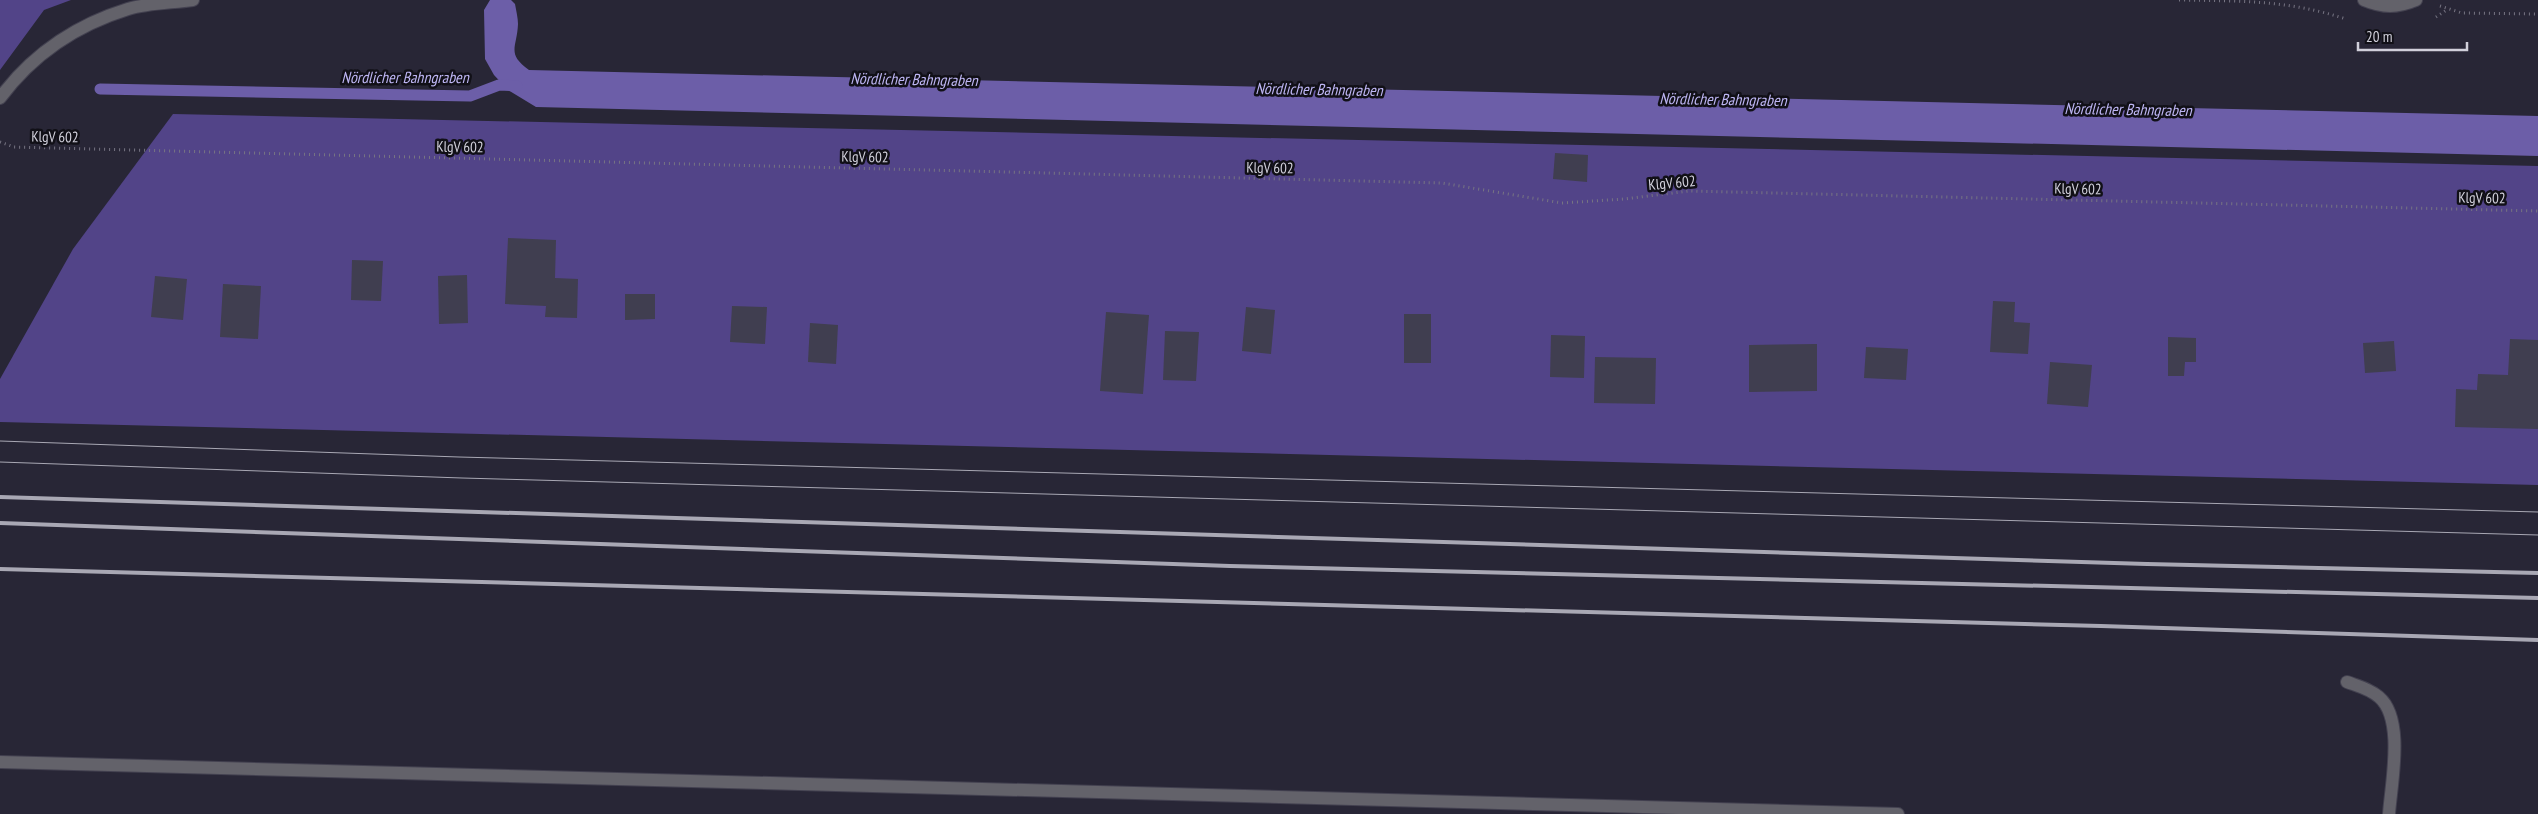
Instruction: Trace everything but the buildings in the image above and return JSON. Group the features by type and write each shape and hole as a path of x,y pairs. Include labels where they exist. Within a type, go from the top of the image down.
{"street":[{"path":"0,98 46,49 82,26 129,9 193,0"},
{"path":"2364,0 2388,7 2404,6 2416,0"},
{"path":"2347,682 2369,690 2380,698 2391,720 2395,744 2389,814"},
{"path":"0,762 1898,814"}],"path":[{"path":"2179,0 2285,2 2319,9 2354,21"},
{"path":"2439,6 2462,13 2538,14"},
{"path":"2430,22 2448,9"},
{"name":"KlgV 602","path":"0,142 14,147 1442,183 1562,203 1624,199 1689,191 2538,211"}],"shaded area":[{"path":"0,0 71,0 44,10 0,70"},
{"path":"173,114 2538,166 2538,485 0,422 0,379 73,249"}],"water":[{"path":"490,0 511,0 515,4 518,24 514,50 517,59 529,70 2538,116 2538,156 536,107 508,90 494,75 485,59 484,10"}],"waterway":[{"name":"Nördlicher Bahngraben","path":"100,89 470,96 499,85 517,86"}],"tram line":[{"path":"0,441 459,457 2538,512"},
{"path":"0,462 462,478 2538,535"}],"railway":[{"path":"0,497 2147,564 2538,573"},
{"path":"0,523 1230,566 2538,598"},
{"path":"0,569 2101,626 2538,640"}]}
